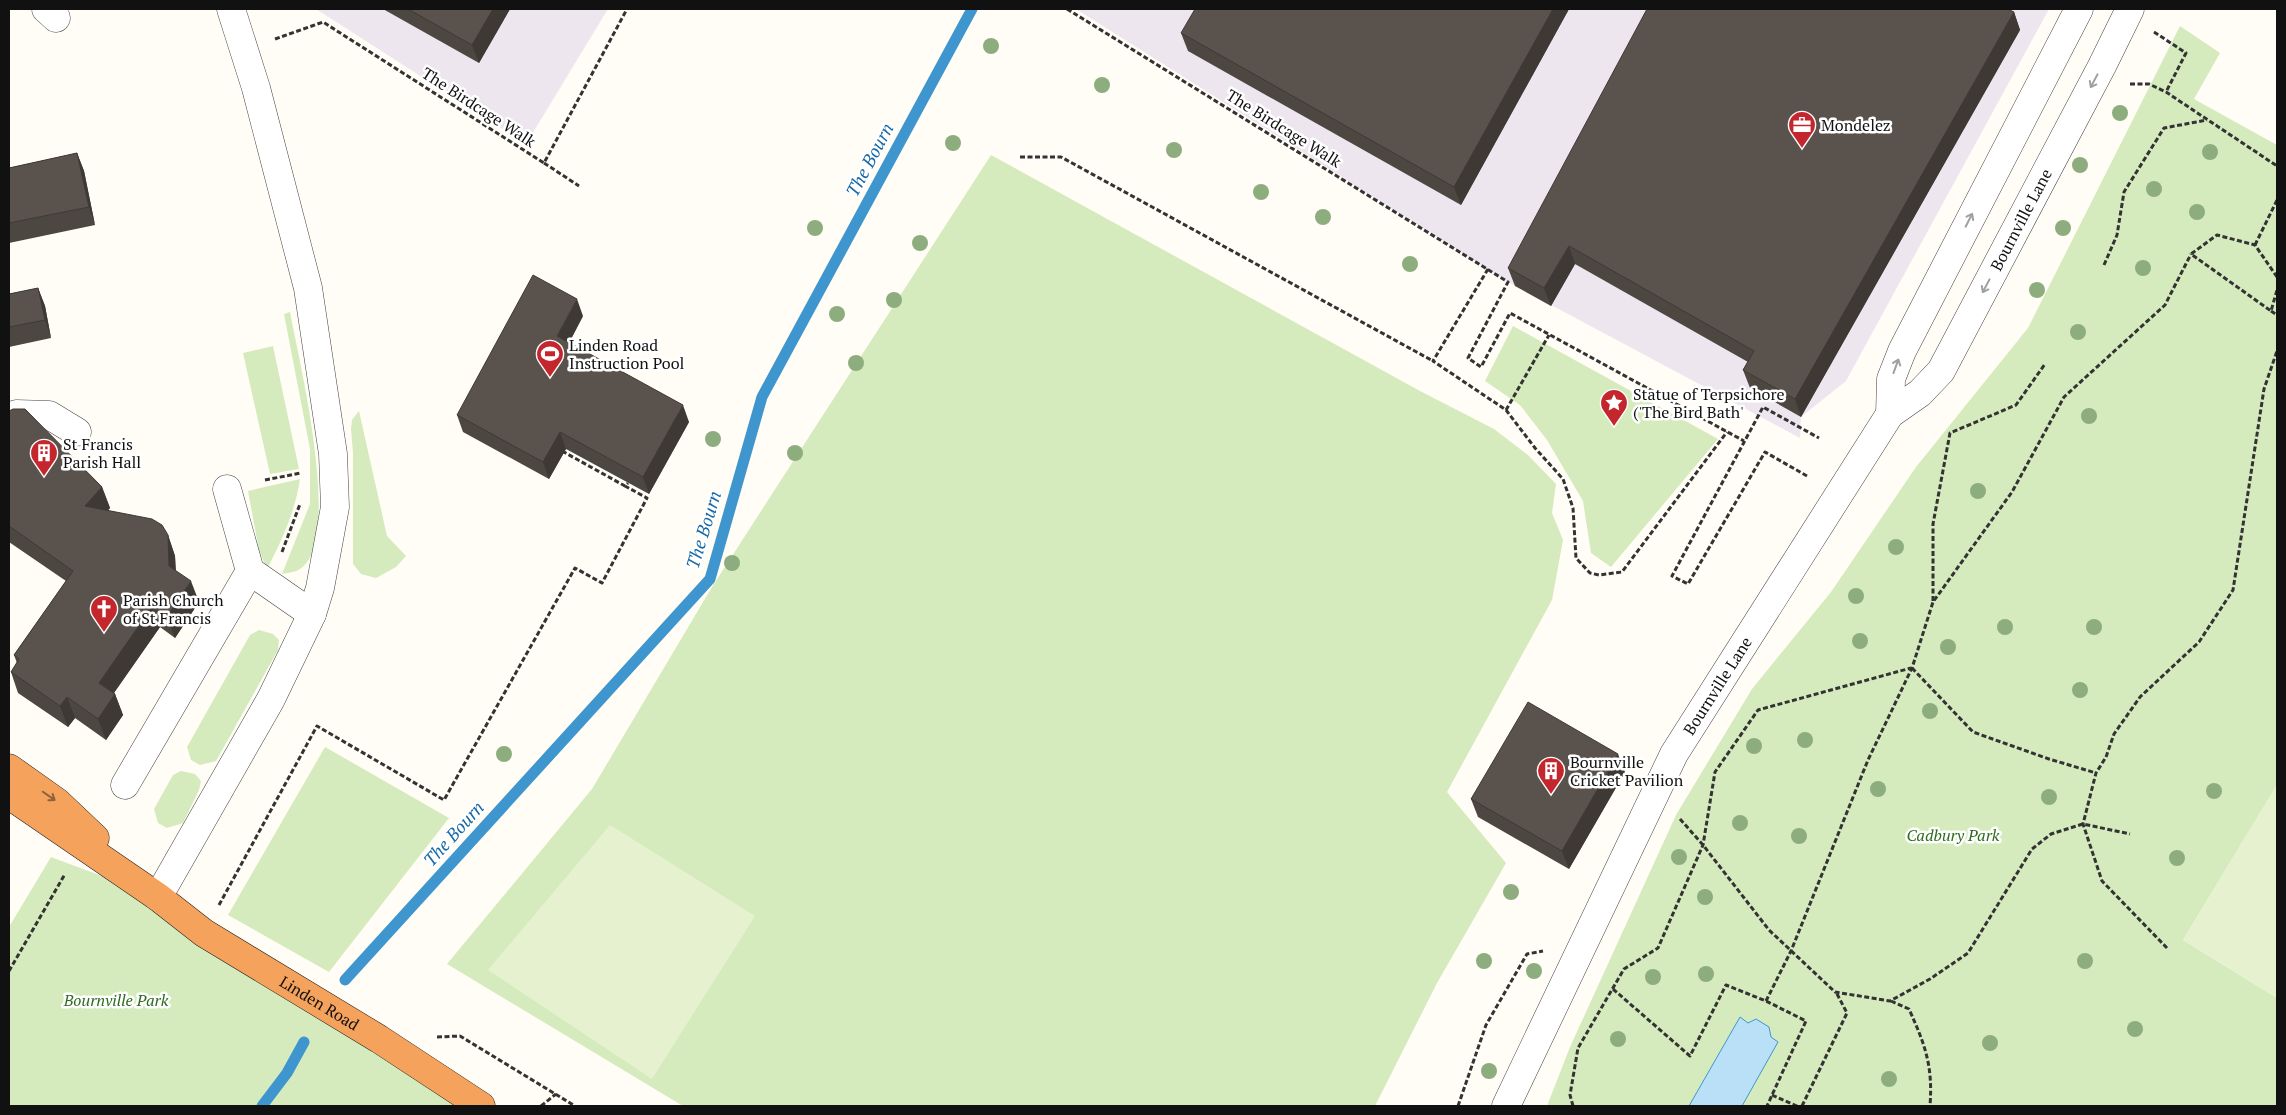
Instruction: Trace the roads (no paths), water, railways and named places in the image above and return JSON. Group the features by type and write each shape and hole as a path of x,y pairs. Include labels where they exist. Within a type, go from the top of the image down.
{"highway":[{"name":"Linden Road","path":"9,768 57,802 158,897"},
{"name":"Linden Road","path":"9,795 158,897 204,933 379,1039 481,1106"}],"street":[{"path":"158,897 271,699 312,614 320,588 335,507 330,429 308,288 256,88 231,9"},
{"path":"1890,414 1891,379 1902,351 2079,9"},
{"name":"Bournville Lane","path":"1506,1106 1674,754 1890,414 1920,393 1941,370 2124,11"},
{"path":"9,419 16,414 49,415 77,432"},
{"path":"227,489 250,571 312,614"},
{"path":"125,785 250,571"}],"water":[{"path":"1740,1017 1748,1023 1756,1019 1769,1027 1771,1037 1778,1042 1742,1106 1689,1106"}],"waterway":[{"name":"The Bourn","path":"345,980 710,579 762,397 972,9"},
{"name":"The Bourn","path":"262,1106 287,1073 304,1042"}],"place":[{"name":"Mondelez","path":"1802,149"},
{"name":"Linden Road Instruction Pool","path":"550,378"},
{"name":"Statue of Terpsichore ('The Bird Bath'","path":"1614,427"},
{"name":"St Francis Parish Hall","path":"44,477"},
{"name":"Parish Church of St Francis","path":"104,633"},
{"name":"Bournville Cricket Pavilion","path":"1551,795"}],"park label":[{"name":"Cadbury Park","path":"1953,835"},
{"name":"Bournville Park","path":"116,1000"}]}
